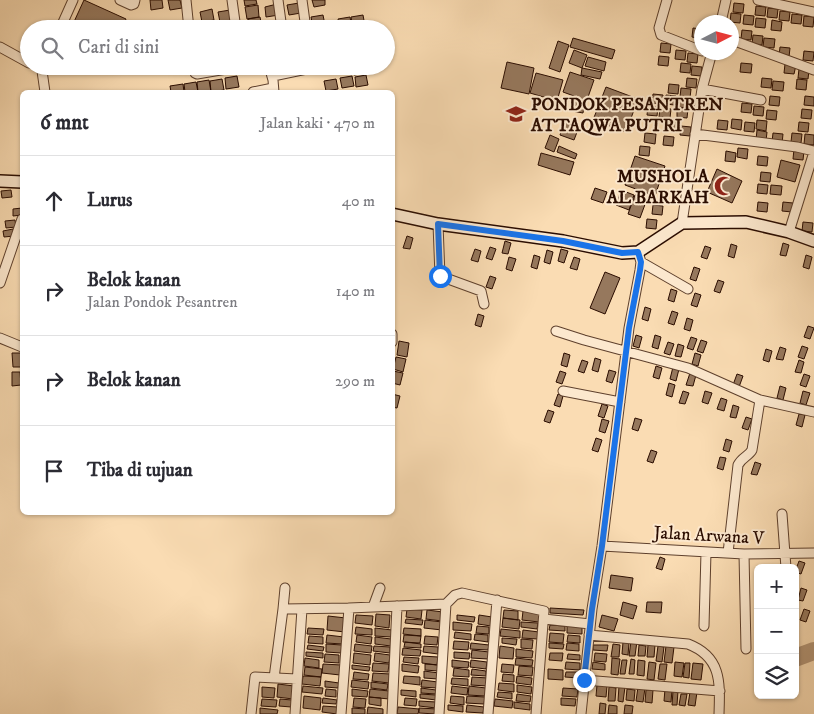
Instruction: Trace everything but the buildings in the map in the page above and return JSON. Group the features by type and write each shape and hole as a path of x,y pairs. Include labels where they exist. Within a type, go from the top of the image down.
{"street":[{"path":"64,20 72,0"},
{"path":"120,0 131,5 134,4 135,0"},
{"path":"186,0 188,20"},
{"path":"232,0 235,20"},
{"path":"278,0 281,20"},
{"path":"302,0 305,20"},
{"path":"667,0 659,28 661,35 694,48"},
{"path":"723,15 726,0"},
{"path":"758,0 814,12"},
{"path":"739,43 814,70"},
{"path":"0,47 20,58"},
{"path":"682,223 707,60"},
{"path":"41,75 45,90"},
{"path":"258,90 293,75"},
{"path":"702,89 761,100"},
{"path":"695,134 797,146 814,152 789,232"},
{"path":"0,181 20,182"},
{"path":"395,215 438,224 563,241 639,257 688,290"},
{"path":"581,714 590,624 602,546 639,257 682,223 746,222 789,232 814,241"},
{"path":"438,224 440,276 481,291 484,304"},
{"path":"0,283 20,225"},
{"path":"556,330 584,340 688,368 760,400 814,410"},
{"path":"0,338 20,346"},
{"path":"563,391 620,402"},
{"path":"728,553 738,465 741,459 752,450 760,400"},
{"path":"782,514 786,564"},
{"name":"Jalan Arwana V","path":"602,546 744,554 814,552"},
{"path":"704,626 706,552"},
{"path":"744,554 746,649"},
{"path":"274,678 285,588"},
{"path":"373,608 380,588"},
{"path":"439,714 446,604 455,595 462,593 544,611 536,714"},
{"path":"488,714 497,600"},
{"path":"283,609 373,608 446,604"},
{"path":"392,714 396,606"},
{"path":"341,714 349,608"},
{"path":"295,714 302,609"},
{"path":"544,619 590,624"},
{"path":"589,635 693,646 714,663 717,670 720,691 719,714"},
{"path":"251,714 256,677 297,679"},
{"path":"584,680 720,691"}],"waterway":[{"path":"799,657 814,651"}],"place":[{"name":"PONDOK PESANTREN ATTAQWA PUTRI","path":"516,114"},
{"name":"MUSHOLA AL BARKAH","path":"724,186"}],"route":[{"path":"440,276 438,224 563,241 622,253 638,252 641,262 640,270 629,328 584,680"}]}
